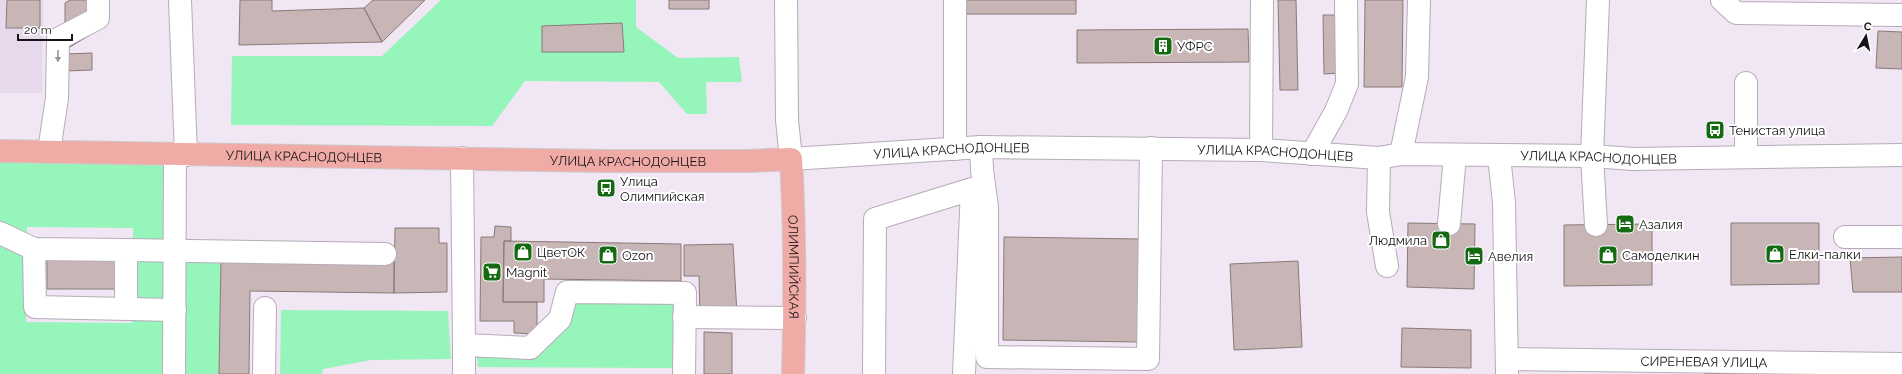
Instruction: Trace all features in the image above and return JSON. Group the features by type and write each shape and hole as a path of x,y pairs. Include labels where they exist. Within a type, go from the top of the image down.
{"main road":[{"name":"УЛИЦА КРАСНОДОНЦЕВ","path":"0,151 605,161 749,161 791,159"},
{"name":"ОЛИМПИЙСКАЯ","path":"791,159 794,206 795,318 793,374"}],"street":[{"path":"49,151 57,98 58,39 98,18 98,0"},
{"path":"174,374 175,252 180,154 180,0"},
{"path":"786,0 787,120 791,159"},
{"path":"955,0 955,148"},
{"path":"1261,150 1262,0"},
{"path":"1312,154 1336,111 1347,84 1346,0"},
{"path":"1401,154 1417,77 1419,0"},
{"path":"1596,225 1592,156 1598,0"},
{"path":"1722,0 1736,13 1902,15"},
{"path":"1746,83 1746,157"},
{"path":"981,147 982,170 987,207 987,357 1148,359 1151,148"},
{"name":"УЛИЦА КРАСНОДОНЦЕВ","path":"791,159 981,147 1261,150 1378,158 1401,154 1455,156 1592,156 1633,159 1902,155"},
{"path":"1449,224 1455,156"},
{"path":"1498,156 1504,202 1498,256 1507,367"},
{"path":"462,158 464,374"},
{"path":"1378,158 1378,212 1387,266"},
{"path":"874,374 875,218 972,189 964,374"},
{"path":"0,233 34,249 385,254"},
{"path":"1845,237 1902,237"},
{"path":"34,249 35,307 175,310"},
{"path":"126,250 126,308"},
{"path":"464,345 530,348 560,319 567,292 685,292 684,374"},
{"path":"264,374 265,308"},
{"path":"684,317 795,318"},
{"name":"СИРЕНЕВАЯ УЛИЦА","path":"1507,367 1778,368 1902,364"}],"shaded area":[{"path":"0,0 43,0 42,93 0,93"}],"green space":[{"path":"441,0 636,0 636,27 678,58 739,57 742,82 706,82 707,114 687,114 659,82 525,81 492,126 231,125 232,56 382,56"},
{"path":"0,159 171,160 172,254 221,259 219,374 0,374 0,239 27,251 26,322 132,323 133,228 27,227 27,240 0,227"},
{"path":"575,302 673,302 673,368 478,367 477,355 536,356"},
{"path":"281,310 448,311 451,359 371,360 323,369 322,374 280,374"}],"building":[{"path":"7,0 40,0 40,28 6,28"},
{"path":"70,0 91,0 90,35 65,50 65,3"},
{"path":"240,0 272,0 272,11 364,8 382,42 239,45"},
{"path":"373,0 425,0 382,42 364,8"},
{"path":"669,0 709,0 709,9 669,9"},
{"path":"964,0 1076,0 1076,14 964,14"},
{"path":"1278,0 1296,0 1298,90 1280,90"},
{"path":"1365,0 1403,0 1402,87 1364,87"},
{"path":"1323,15 1338,15 1339,73 1324,74"},
{"path":"622,23 624,52 542,52 542,26"},
{"name":"УФРС","path":"1248,29 1249,62 1077,63 1077,30"},
{"path":"1878,31 1902,32 1902,69 1876,68"},
{"path":"92,53 92,70 65,71 65,54"},
{"name":"Людмила","path":"1408,223 1475,224 1474,289 1407,287"},
{"name":"Елки-палки","path":"1731,223 1819,223 1819,284 1731,285"},
{"name":"Самоделкин","path":"1652,224 1652,285 1564,286 1564,225"},
{"name":"Magnit","path":"495,226 511,227 511,241 504,241 503,302 537,302 537,334 514,333 514,321 480,321 481,237 494,237"},
{"path":"395,228 439,228 439,243 447,243 447,292 394,293"},
{"path":"1004,237 1140,239 1138,342 1003,340"},
{"path":"504,241 681,244 681,281 544,279 544,302 503,302"},
{"path":"733,244 737,314 700,314 699,276 684,276 684,245"},
{"path":"47,256 120,256 120,289 47,289"},
{"path":"1902,257 1902,292 1853,292 1850,258"},
{"path":"221,259 394,262 394,293 250,291 249,374 219,374"},
{"path":"1298,261 1302,347 1234,350 1230,264"},
{"path":"1402,328 1471,330 1471,368 1401,367"},
{"path":"704,332 732,333 732,374 704,374"},
{"path":"1748,373 1748,374 1705,374"}],"place":[{"name":"УФРС","path":"1163,46"},
{"name":"Тенистая улица","path":"1715,130"},
{"name":"Улица Олимпийская","path":"606,188"},
{"name":"Азалия","path":"1625,224"},
{"name":"Людмила","path":"1441,240"},
{"name":"ЦветОК","path":"523,252"},
{"name":"Елки-палки","path":"1775,254"},
{"name":"Ozon","path":"608,255"},
{"name":"Самоделкин","path":"1608,255"},
{"name":"Авелия","path":"1474,256"},
{"name":"Magnit","path":"492,272"}]}
